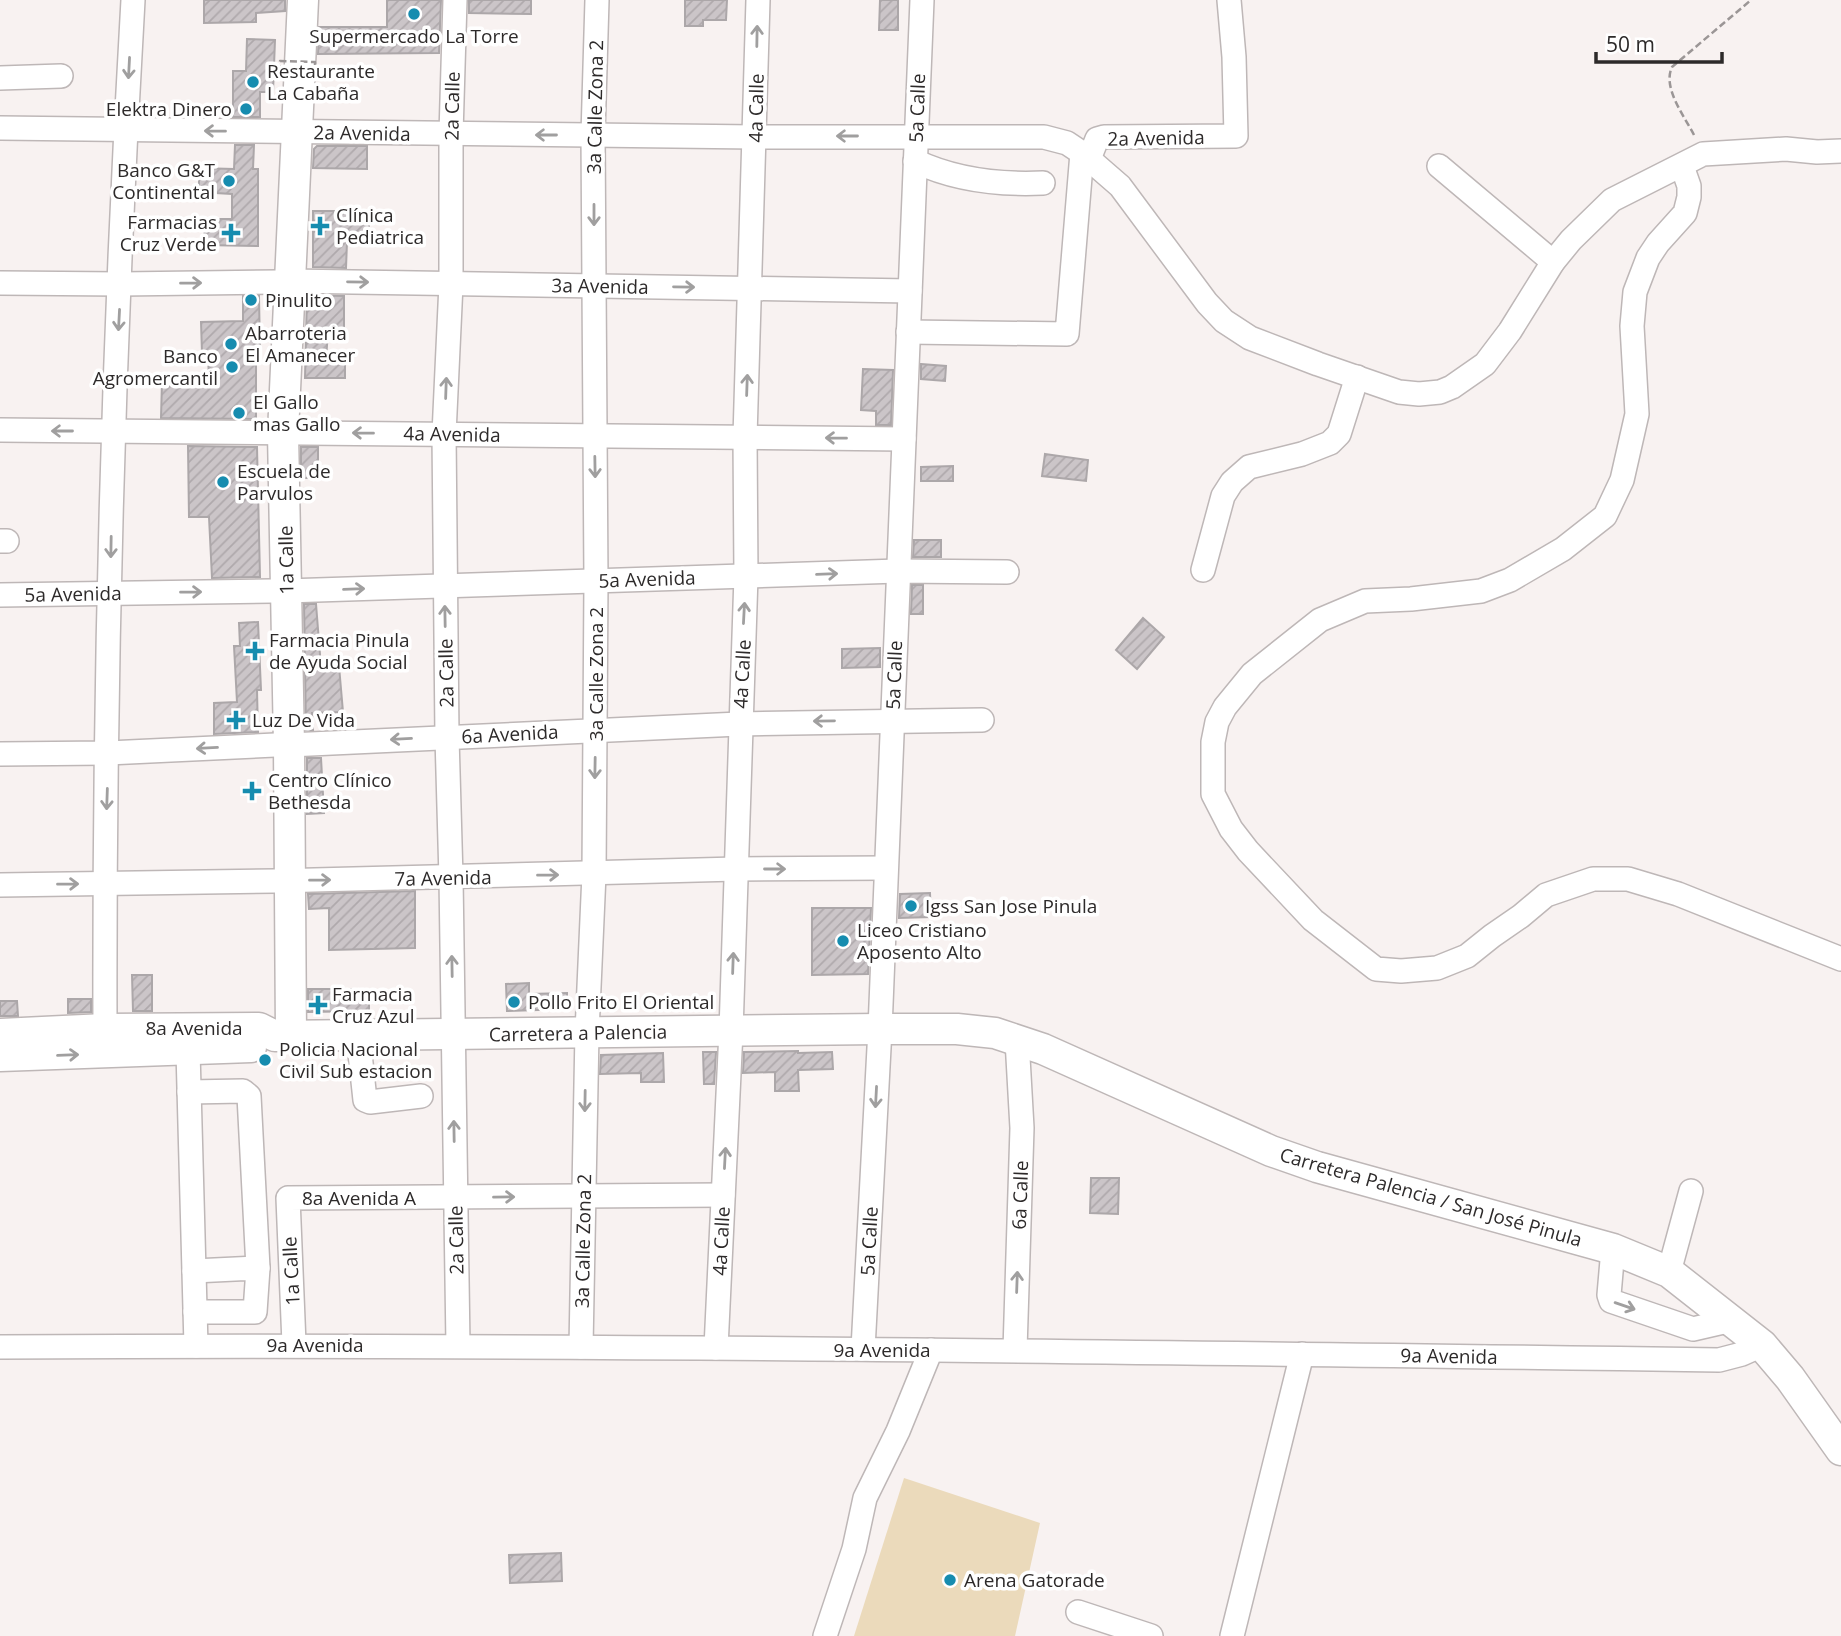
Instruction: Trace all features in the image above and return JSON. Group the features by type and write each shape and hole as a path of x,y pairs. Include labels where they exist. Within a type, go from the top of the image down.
{"main road":[{"name":"1a Calle","path":"283,1036 278,433 290,133 288,0"},
{"name":"1a Calle","path":"290,133 303,0"},
{"name":"8a Avenida","path":"0,1034 105,1029 260,1028 283,1036"},
{"name":"Carretera a Palencia","path":"283,1036 880,1029"},
{"name":"Carretera Palencia / San José Pinula","path":"880,1029 957,1029 995,1033 1055,1054 1283,1155 1317,1167 1614,1249 1669,1272 1762,1345 1837,1441"},
{"name":"8a Avenida","path":"0,1056 188,1051 260,1046 283,1036"}],"street":[{"path":"105,1029 113,431 133,0"},
{"name":"2a Calle","path":"455,0 451,134 451,284 444,434 458,1346"},
{"name":"3a Calle Zona 2","path":"580,1347 587,1032 594,874 596,581 593,135 597,0"},
{"name":"4a Calle","path":"716,1348 731,1031 739,724 746,576 745,437 758,0"},
{"name":"5a Calle","path":"863,1349 880,1029 922,0"},
{"name":"2a Avenida","path":"1086,156 1097,139 1104,137 1236,136 1229,0"},
{"path":"0,78 61,76"},
{"name":"2a Avenida","path":"0,128 755,137 1018,135 1055,140 1086,156 1120,186 1207,303 1224,321 1251,338 1399,392 1419,394 1440,391 1464,381 1485,364 1510,331 1553,262 1571,240 1612,200 1703,154"},
{"path":"1703,154 1786,149 1841,151"},
{"path":"908,332 1067,334 1086,156"},
{"path":"915,161 976,181 1043,183"},
{"path":"1439,166 1553,262"},
{"path":"1682,166 1689,186 1685,213 1648,258 1635,292 1632,326 1637,414 1622,480 1605,516 1541,564 1482,591 1365,601 1320,620 1252,674 1225,707 1217,723 1213,742 1213,794 1231,829 1248,851 1313,920 1376,969 1401,971 1437,968 1467,956 1546,895 1593,879 1628,879 1678,894 1841,959"},
{"name":"3a Avenida","path":"0,283 284,281 910,291"},
{"path":"1203,570 1223,496 1232,482 1250,467 1302,454 1330,443 1339,434 1357,377"},
{"name":"4a Avenida","path":"0,430 904,439"},
{"name":"5a Avenida","path":"0,595 279,591 898,571 1007,572"},
{"name":"6a Avenida","path":"0,754 108,753 739,724 982,720"},
{"name":"7a Avenida","path":"0,885 886,868"},
{"path":"358,1035 365,1100 370,1102 421,1096"},
{"name":"6a Calle","path":"1014,1350 1022,1128 1017,1040"},
{"path":"188,1051 196,1346"},
{"path":"189,1091 243,1091 249,1096 258,1268 256,1312 195,1312"},
{"path":"1669,1272 1691,1191"},
{"name":"8a Avenida A","path":"289,1198 723,1195"},
{"name":"1a Calle","path":"289,1198 295,1345"},
{"path":"1614,1249 1609,1295 1611,1301 1693,1329 1732,1320"},
{"path":"194,1271 258,1268"},
{"path":"1670,1359 1671,1322"},
{"name":"9a Avenida","path":"0,1347 295,1345 1014,1350 1719,1360 1762,1345"},
{"path":"825,1636 854,1549 865,1499 898,1431 931,1350"},
{"path":"1230,1635 1302,1354"},
{"path":"1078,1612 1151,1636"}],"path":[{"path":"1703,154 1672,91 1669,73 1672,67 1751,0"},
{"path":"279,72 280,61 315,62 315,73"}],"shaded area":[{"name":"Arena Gatorade","path":"904,1478 1040,1523 1015,1636 854,1636"}],"building":[{"path":"204,0 285,0 285,11 256,13 256,22 204,23"},
{"name":"Supermercado La Torre","path":"387,0 441,0 439,53 318,54 319,27 387,27"},
{"path":"469,0 531,0 531,14 469,13"},
{"path":"685,0 727,0 726,20 703,20 703,26 685,26"},
{"path":"880,0 898,0 898,30 879,30"},
{"path":"247,39 275,40 273,92 260,92 260,117 233,117 233,71 246,71"},
{"path":"235,145 254,145 253,169 258,169 258,246 204,245 205,219 232,219 232,194 199,192 199,168 234,169"},
{"path":"317,146 367,146 367,169 313,168 314,149"},
{"path":"313,211 369,211 369,243 347,242 346,268 313,267"},
{"path":"307,295 344,296 344,331 328,331 326,360 345,360 345,378 305,378"},
{"path":"243,296 259,296 260,352 256,352 256,419 161,418 162,381 209,382 208,353 202,353 201,322 243,321"},
{"path":"921,364 946,366 945,381 921,379"},
{"path":"863,369 893,370 891,425 876,425 876,411 861,410"},
{"name":"Escuela de Parvulos","path":"188,446 257,447 260,577 212,578 209,517 189,517"},
{"path":"301,447 318,447 318,478 301,478"},
{"path":"1045,454 1088,460 1086,481 1042,476"},
{"path":"953,466 953,481 921,481 921,467"},
{"path":"914,540 941,540 941,557 913,557"},
{"path":"912,585 923,585 923,614 911,614"},
{"path":"304,604 316,604 321,667 339,666 343,712 312,713 313,730 306,730"},
{"path":"1143,618 1164,637 1137,669 1116,650"},
{"path":"258,622 261,690 257,690 258,732 214,734 214,703 237,702 234,646 240,646 239,623"},
{"path":"880,648 880,667 842,668 842,649"},
{"path":"307,758 321,758 324,813 307,814"},
{"path":"415,891 415,948 329,950 329,908 309,909 308,894"},
{"name":"Igss San Jose Pinula","path":"930,893 931,917 899,918 900,894"},
{"name":"Liceo Cristiano Aposento Alto","path":"812,908 871,908 868,974 812,975"},
{"path":"132,975 152,975 152,1011 133,1011"},
{"path":"529,983 529,994 567,993 567,1009 507,1011 506,984"},
{"path":"308,989 369,989 369,1011 308,1012"},
{"path":"68,999 91,999 91,1012 68,1013"},
{"path":"0,1001 17,1001 18,1016 0,1016"},
{"path":"703,1052 716,1052 714,1084 704,1084"},
{"path":"744,1052 832,1052 833,1069 798,1070 799,1091 775,1091 775,1072 743,1073"},
{"path":"663,1053 664,1082 641,1082 641,1073 600,1074 601,1055"},
{"path":"1091,1178 1119,1178 1118,1214 1090,1213"},
{"path":"561,1553 562,1581 510,1583 509,1555"}],"place":[{"name":"Supermercado La Torre","path":"414,14"},
{"name":"Restaurante La Cabaña","path":"253,82"},
{"name":"Elektra Dinero","path":"246,109"},
{"name":"Banco G&T Continental","path":"229,181"},
{"name":"Clínica Pediatrica","path":"320,226"},
{"name":"Farmacias Cruz Verde","path":"231,233"},
{"name":"Pinulito","path":"251,300"},
{"name":"Abarroteria El Amanecer","path":"231,344"},
{"name":"Banco Agromercantil","path":"232,367"},
{"name":"El Gallo mas Gallo","path":"239,413"},
{"name":"Escuela de Parvulos","path":"223,482"},
{"name":"Farmacia Pinula de Ayuda Social","path":"255,651"},
{"name":"Luz De Vida","path":"236,720"},
{"name":"Centro Clínico Bethesda","path":"252,791"},
{"name":"Igss San Jose Pinula","path":"911,906"},
{"name":"Liceo Cristiano Aposento Alto","path":"843,941"},
{"name":"Pollo Frito El Oriental","path":"514,1002"},
{"name":"Farmacia Cruz Azul","path":"318,1005"},
{"name":"Policia Nacional Civil Sub estacion","path":"265,1060"},
{"name":"Arena Gatorade","path":"950,1580"}]}
